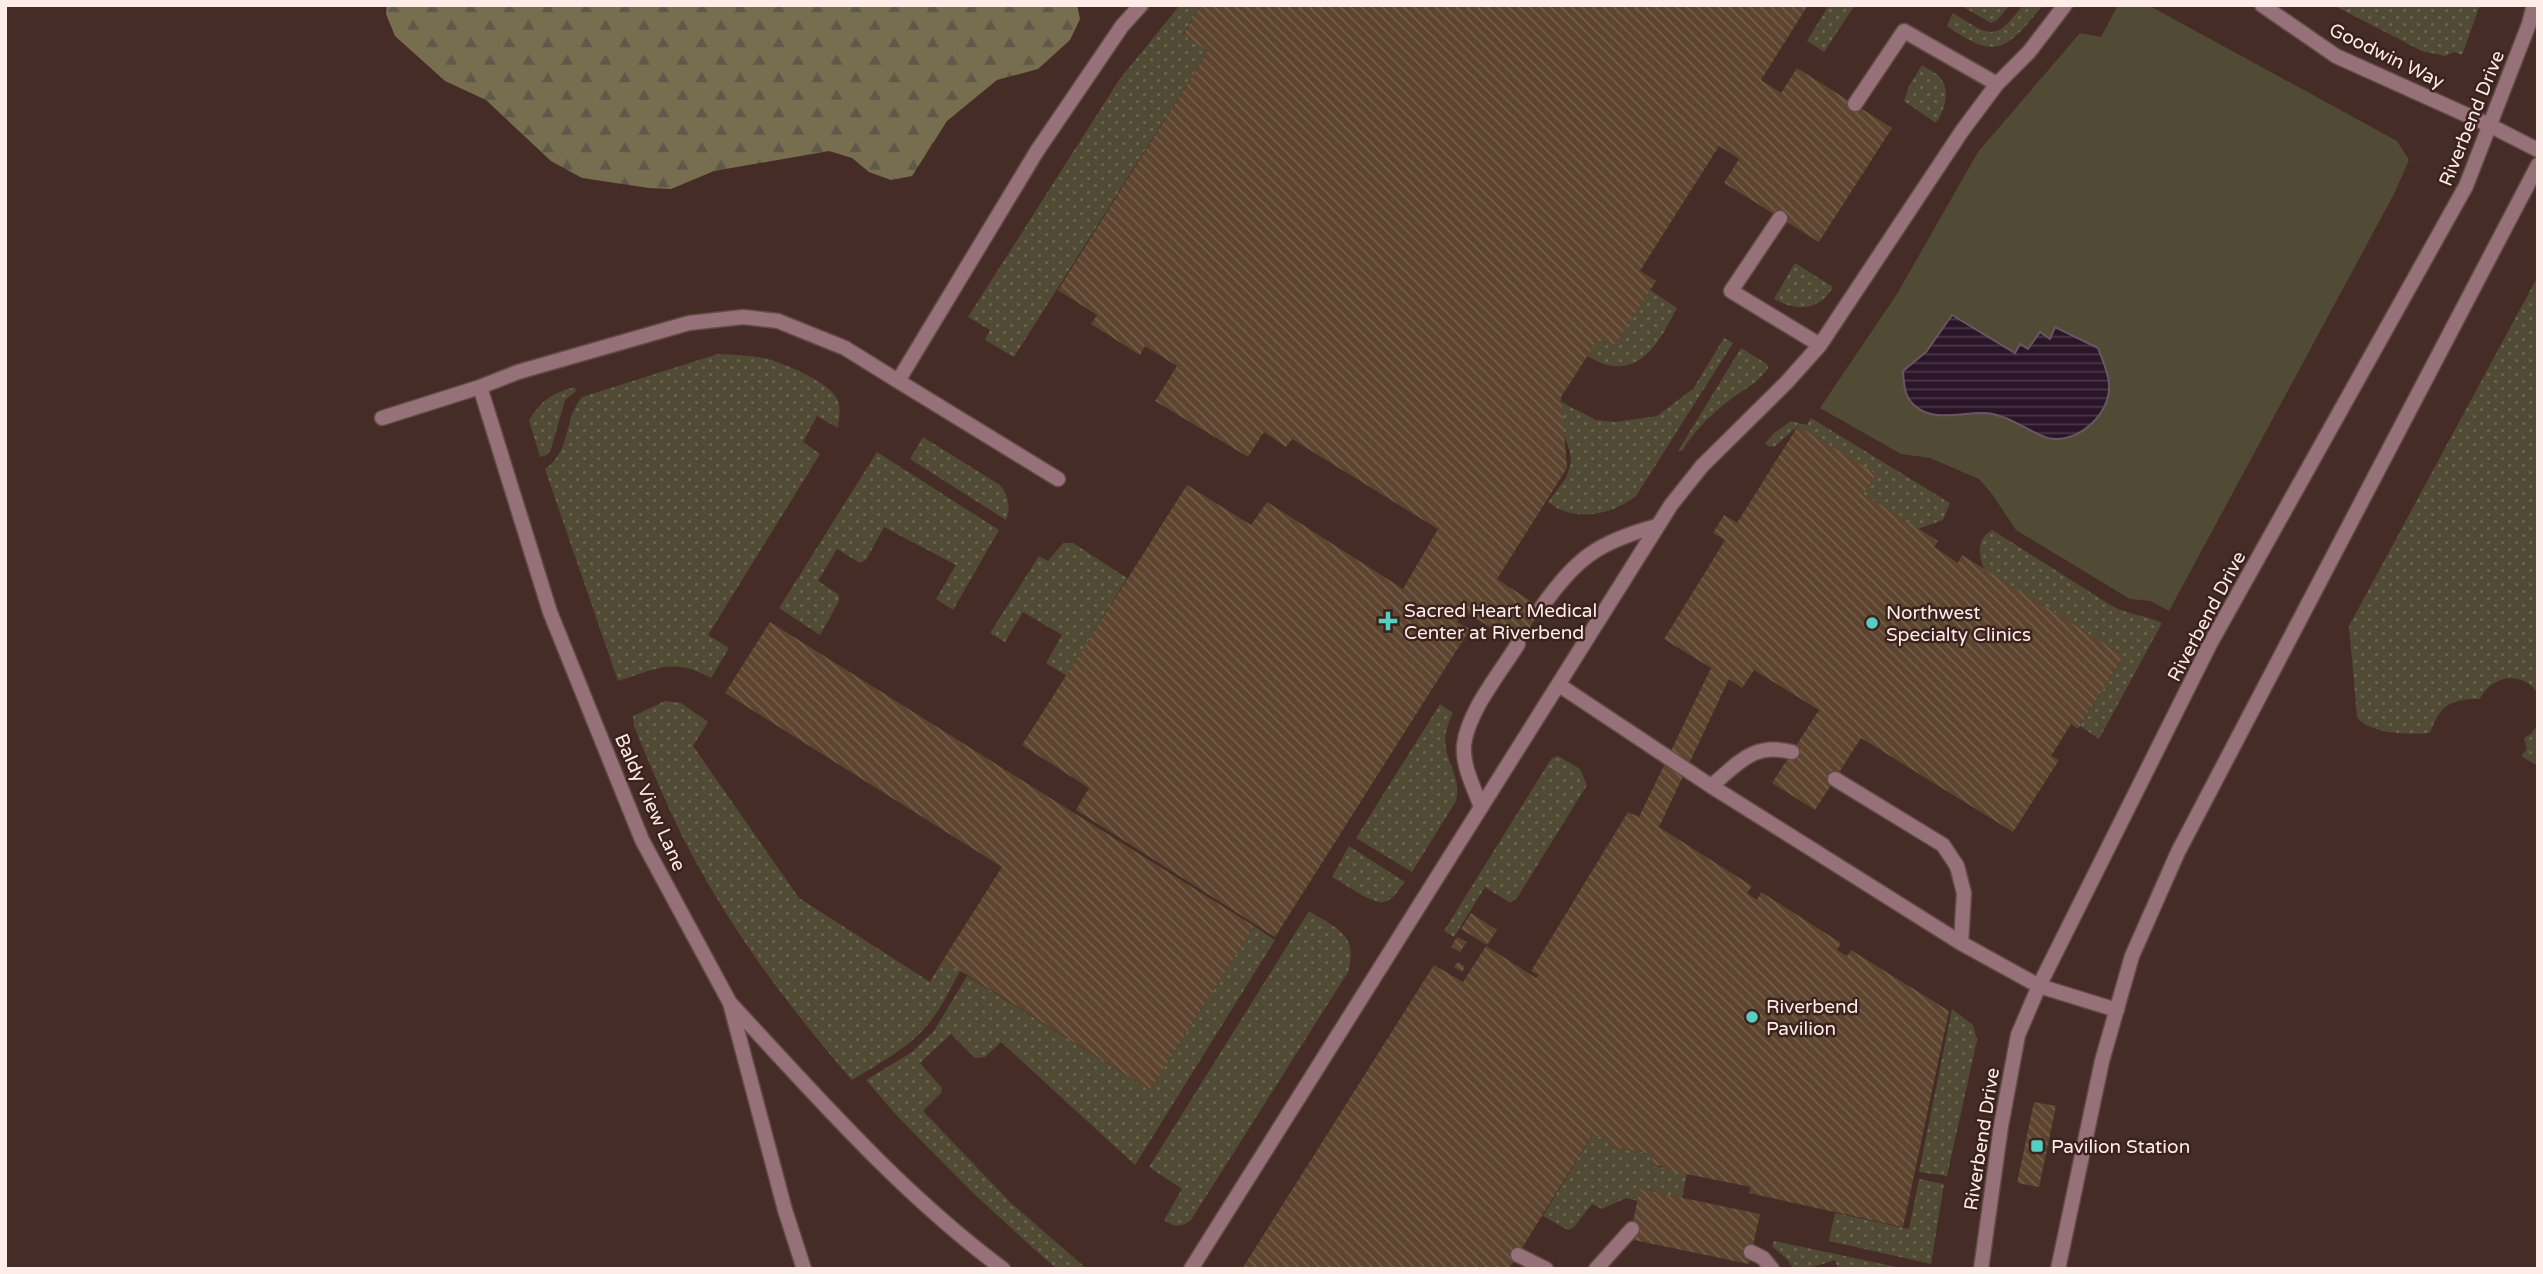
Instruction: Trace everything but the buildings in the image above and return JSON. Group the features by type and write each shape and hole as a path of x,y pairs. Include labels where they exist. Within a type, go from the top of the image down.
{"street":[{"path":"898,381 1037,151 1122,26 1141,5"},
{"path":"1191,1269 1559,685 1583,641 1671,505 1702,466 1786,383 1820,345 1962,131 1997,84 2029,52 2064,5"},
{"name":"Goodwin Way","path":"2262,5 2336,56 2538,150"},
{"name":"Riverbend Drive","path":"1981,1269 2001,1126 2018,1035 2039,986 2210,644 2466,186 2534,5"},
{"path":"1855,104 1904,31 1997,84"},
{"path":"2058,1269 2102,1061 2132,956 2178,852 2538,165"},
{"path":"1780,218 1731,291 1820,345"},
{"path":"382,418 518,372 689,323 743,317 778,321 845,348 1058,478"},
{"name":"Baldy View Lane","path":"480,387 550,612 642,840 730,1003 785,1210 804,1269"},
{"path":"1541,608 1560,580 1596,548 1626,534 1657,526"},
{"path":"1481,807 1468,771 1464,746 1471,720 1518,645"},
{"path":"1559,685 1711,786 1961,943 2039,986 2117,1010"},
{"path":"1711,786 1748,755 1768,748 1792,752"},
{"path":"1835,779 1943,845 1957,866 1964,893 1961,943"},
{"path":"730,1003 860,1143 978,1250 1003,1269"},
{"path":"1595,1269 1632,1228"},
{"path":"1751,1252 1763,1258 1772,1269"},
{"path":"1518,1255 1546,1269"}],"shaded area":[{"path":"1180,5 1201,5 1183,34 1208,51 1014,357 985,340 990,330 968,317 1119,80"},
{"path":"1829,5 1855,5 1824,52 1807,41"},
{"path":"1960,5 2010,5 1991,23"},
{"path":"2023,5 2043,5 2020,32 2000,46 1978,44 1947,26 1953,13 1975,27 1991,32 2005,26"},
{"path":"2118,5 2148,5 2397,141 2409,160 2394,194 2169,611 2151,601 2130,599 2016,530 1979,479 1930,458 1901,454 1820,408 1897,294 1978,152 2080,33 2101,37"},
{"path":"2333,5 2480,5 2462,55 2454,52 2445,56 2422,51"},
{"path":"1922,65 1940,77 1946,90 1944,107 1936,123 1904,101 1909,86"},
{"path":"1795,263 1833,287 1814,305 1791,306 1774,299"},
{"path":"2538,276 2538,694 2525,681 2508,678 2492,685 2480,699 2454,702 2442,710 2430,733 2401,733 2371,727 2357,717 2349,626"},
{"path":"1650,290 1677,308 1651,350 1632,364 1621,366 1605,364 1587,356 1599,338 1614,346"},
{"path":"1952,315 2015,353 2020,344 2028,349 2040,332 2050,339 2055,327 2098,348 2109,385 2108,396 2098,416 2081,432 2059,439 2042,436 1993,414 1942,415 1922,411 1908,398 1903,371 1926,352"},
{"path":"1724,338 1733,343 1636,496 1616,508 1593,514 1569,513 1548,502 1566,478 1571,463 1564,435 1561,402 1596,420 1616,422 1657,416 1693,389"},
{"path":"1741,348 1767,364 1768,368 1754,383 1714,413 1696,431 1682,451 1678,451"},
{"path":"718,354 768,359 818,381 834,394 838,401 838,428 817,416 803,442 820,454 708,635 729,648 711,678 686,668 664,667 618,681 545,469 560,453 572,416 582,397"},
{"path":"575,387 576,391 565,400 551,449 547,455 540,457 529,420 548,398"},
{"path":"1811,418 1950,503 1943,520 1918,529 1863,494 1875,474 1798,426 1774,447 1765,443 1791,421 1807,425"},
{"path":"923,437 1000,485 1008,502 1006,520 910,459"},
{"path":"877,452 999,530 953,610 936,599 956,565 884,527 866,560 860,563 837,549 818,581 839,595 839,601 820,635 779,608"},
{"path":"1992,530 2112,606 2162,623 2099,739 2080,726 2124,656 1984,569 1981,542"},
{"path":"1063,543 1073,543 1127,578 1067,676 1046,663 1062,635 1023,612 1005,642 990,633 1039,556 1048,561"},
{"path":"665,701 681,703 708,722 693,746 799,898 930,982 943,960 960,971 937,1012 920,1033 893,1055 852,1080 788,1002 749,948 730,920 679,829 634,726 633,716"},
{"path":"1440,704 1453,713 1445,740 1456,779 1456,801 1412,872 1356,838"},
{"path":"2538,725 2538,766 2521,756 2527,749 2524,738"},
{"path":"1558,756 1580,769 1587,785 1517,898 1510,903 1485,887 1454,937 1444,931 1551,759"},
{"path":"1349,846 1405,882 1396,894 1384,902 1379,902 1332,877"},
{"path":"1309,911 1337,928 1348,941 1351,959 1348,972 1191,1220 1178,1226 1171,1224 1164,1220 1182,1189 1149,1167"},
{"path":"1254,926 1275,940 1135,1165 1001,1042 985,1057 975,1058 951,1034 920,1063 942,1088 941,1093 923,1111 1011,1203 1087,1269 1057,1269 973,1193 897,1116 866,1080 912,1052 934,1031 967,976 1150,1090"},
{"path":"1952,1009 1973,1025 1977,1040 1947,1176 1919,1172"},
{"path":"1592,1135 1610,1139 1609,1146 1653,1154 1651,1165 1687,1174 1682,1198 1640,1189 1638,1201 1626,1198 1602,1209 1592,1204 1573,1228 1568,1230 1543,1216"},
{"path":"1919,1179 1944,1184 1931,1264 1829,1241 1835,1213 1909,1229"},
{"path":"1774,1241 1906,1269 1838,1269 1835,1260 1807,1269 1793,1269 1788,1260 1772,1246"}],"green space":[{"path":"387,5 1077,5 1080,19 1070,40 1038,69 997,80 947,121 912,176 891,180 869,172 852,158 829,151 714,171 671,189 582,178 551,161 486,100 445,81 395,36 386,14"}],"place":[{"name":"Sacred Heart Medical Center at Riverbend","path":"1388,621"},
{"name":"Northwest Specialty Clinics","path":"1872,623"},
{"name":"Riverbend Pavilion","path":"1752,1017"},
{"name":"Pavilion Station","path":"2037,1146"}]}
